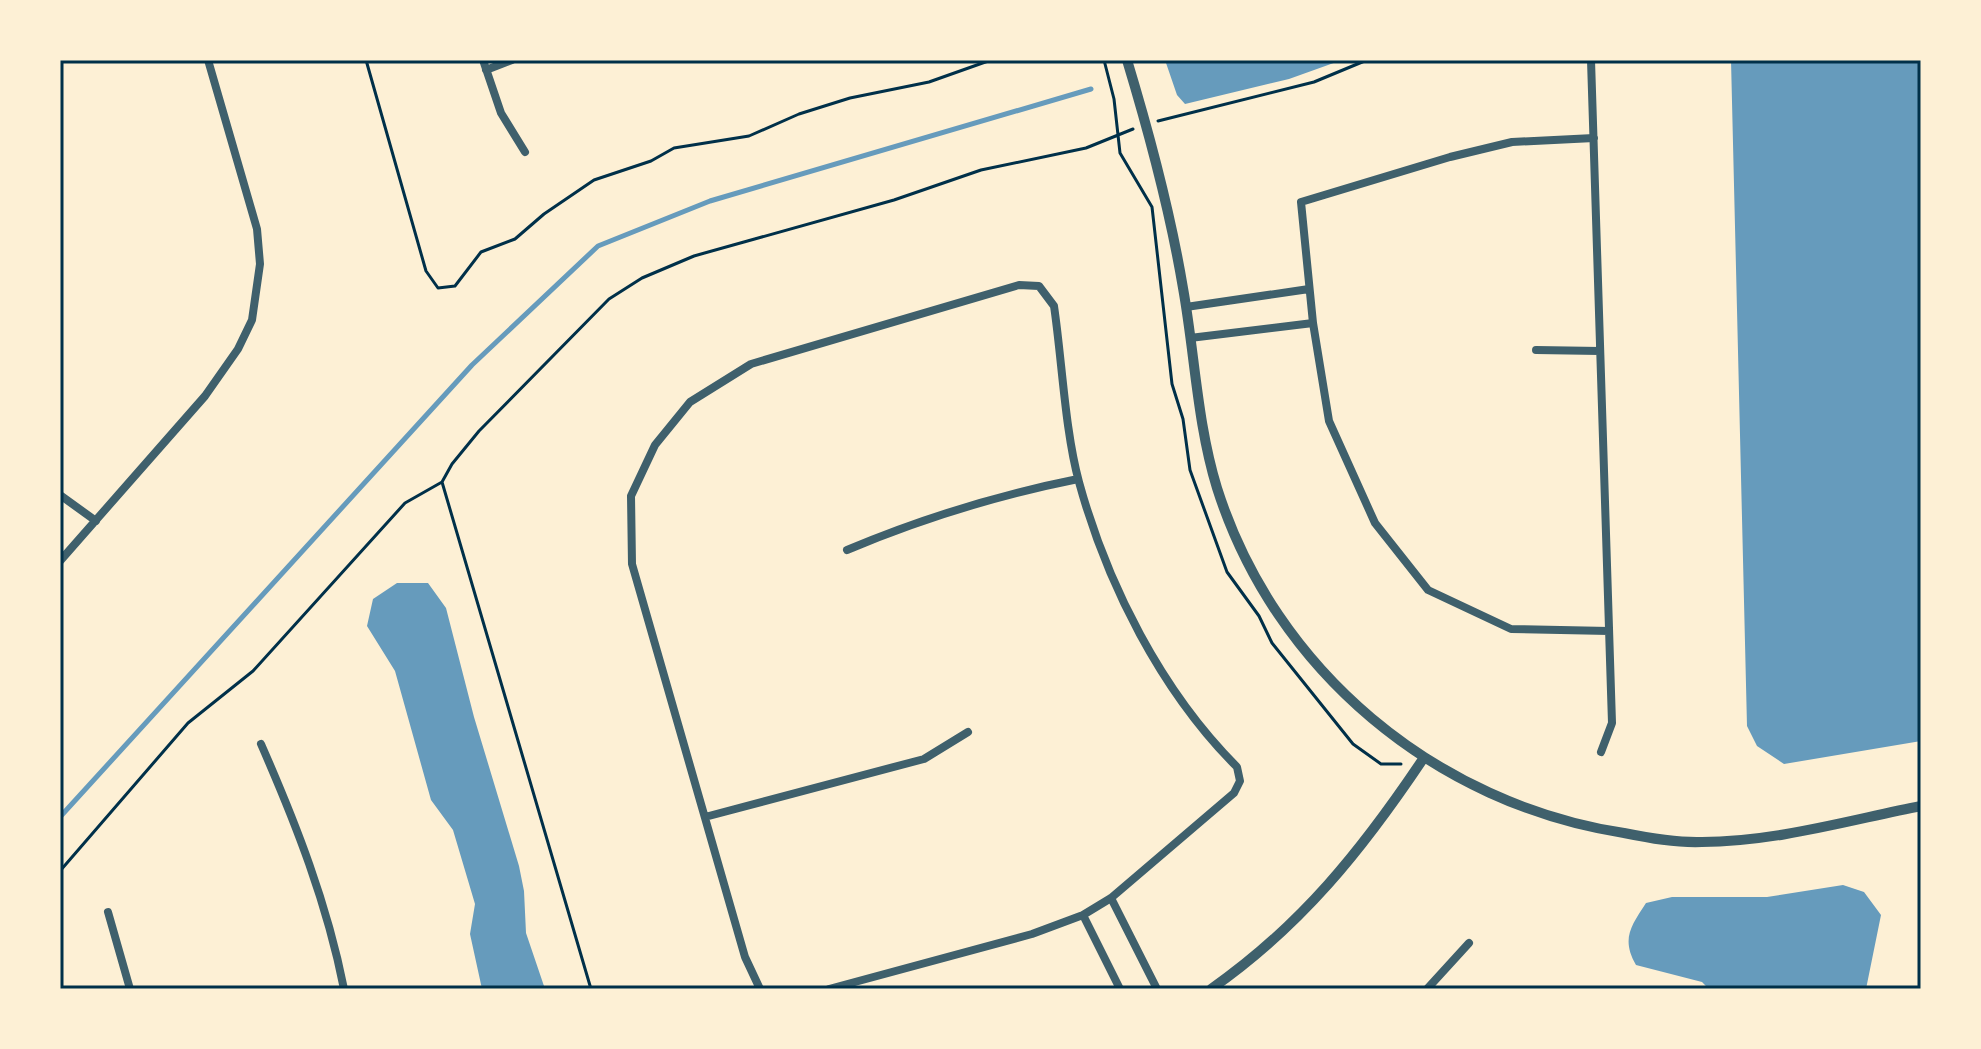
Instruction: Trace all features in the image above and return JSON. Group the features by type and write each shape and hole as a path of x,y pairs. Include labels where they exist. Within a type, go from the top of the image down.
{"street":[{"path":"60,561 214,385 238,349 252,320 260,264 257,229 208,60"},
{"path":"483,60 501,113 525,152"},
{"path":"486,70 512,60"},
{"path":"1127,60 1159,166 1186,307 1205,445 1218,490 1233,532 1267,598 1302,649 1342,692 1423,759 1499,799 1587,826 1701,843 1744,839 1921,806"},
{"path":"1591,60 1612,723 1601,752"},
{"path":"1594,138 1512,142 1301,202 1313,323 1329,421 1375,523 1428,590 1511,629 1609,631"},
{"path":"760,989 748,967 632,564 631,496 655,445 690,402 751,364 1019,285 1039,286 1054,306 1078,479 1113,581 1161,667 1237,767 1240,781 1234,793 1217,810 1111,898 1083,915 1032,934 829,989"},
{"path":"1186,307 1309,289"},
{"path":"1190,338 1313,323"},
{"path":"1536,350 1600,351"},
{"path":"847,550 917,520 1010,493 1078,479"},
{"path":"60,495 96,521"},
{"path":"705,817 924,759 968,732"},
{"path":"261,744 300,832 335,942 344,989"},
{"path":"1211,989 1288,929 1358,851 1423,759"},
{"path":"1111,898 1157,989"},
{"path":"108,912 130,989"},
{"path":"1083,915 1120,989"},
{"path":"1427,989 1469,943"}],"path":[{"path":"366,60 426,271 438,288 446,289 455,286 481,252 515,239 594,180 651,161 674,148 699,141 729,142 850,98 929,82 991,60"},
{"path":"1158,121 1314,82 1367,60"},
{"path":"60,871 188,723 253,671 298,617 359,557 390,517 423,490 442,482 452,464 479,431 593,313 642,278 694,256 894,200 981,170 1086,148 1138,126"},
{"path":"442,482 591,989"}],"water":[{"path":"1165,60 1342,60 1289,79 1185,104 1177,95"},
{"path":"1731,60 1921,60 1921,741 1784,764 1757,746 1747,726"},
{"path":"397,583 428,583 446,608 474,717 519,866 526,933 545,989 482,989 470,934 475,904 453,830 431,800 395,671 367,626 373,599"},
{"path":"1843,885 1864,892 1881,915 1866,989 1709,989 1702,982 1636,965 1629,948 1630,933 1646,903 1672,897 1767,897"}],"waterway":[{"path":"60,817 472,365 598,246 710,201 1091,89"}]}
